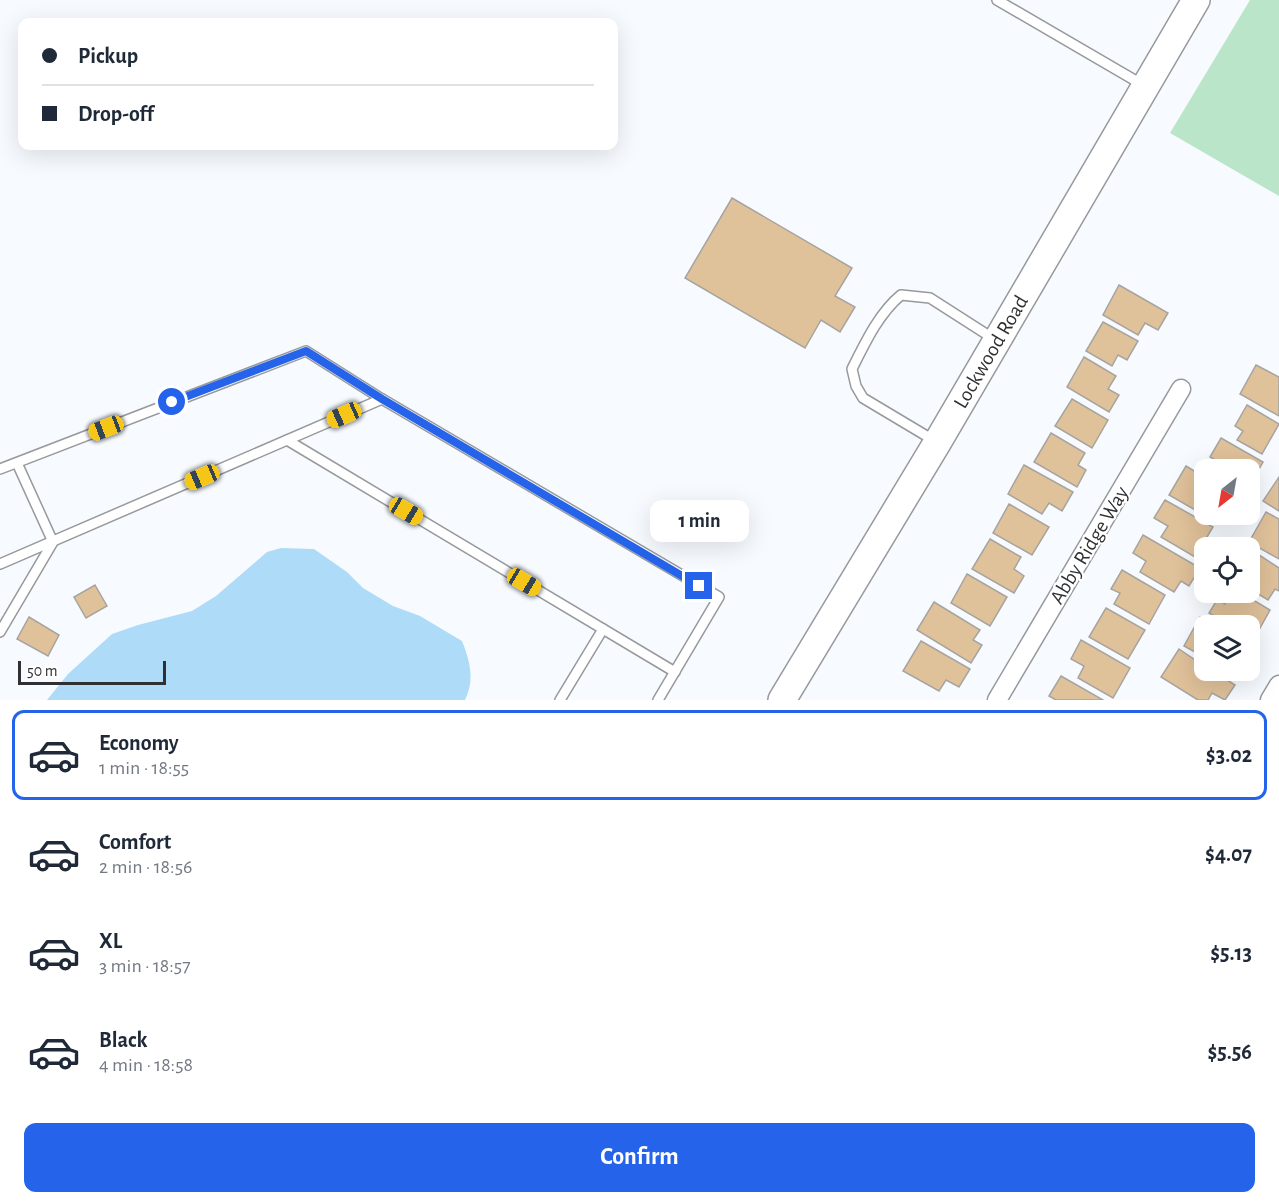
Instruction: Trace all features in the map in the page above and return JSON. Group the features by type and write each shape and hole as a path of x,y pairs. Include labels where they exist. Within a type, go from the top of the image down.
{"main road":[{"name":"Lockwood Road","path":"782,700 937,442 1196,0"}],"street":[{"name":"Abby Ridge Way","path":"997,700 1181,389"},
{"path":"1270,700 1279,685"}],"lane":[{"path":"997,0 1145,86"},
{"path":"937,442 863,398 856,386 852,369 858,355 888,305 901,295 930,298 995,340"},
{"path":"0,469 306,351 382,399 719,597 658,700"},
{"path":"0,564 382,399"},
{"path":"287,440 675,672"},
{"path":"17,462 53,542"},
{"path":"0,632 53,542"},
{"path":"560,700 603,629"}],"green space":[{"path":"1250,0 1279,0 1279,196 1170,133"}],"water":[{"path":"281,548 314,549 347,572 363,588 393,606 420,616 462,641 471,678 465,700 47,700 68,674 112,634 192,611 216,596 267,552"}],"building":[{"path":"732,198 852,268 835,296 855,307 840,332 821,320 805,348 685,278"},
{"path":"1119,285 1168,313 1158,330 1145,323 1138,335 1103,315"},
{"path":"1103,322 1138,341 1127,360 1118,355 1112,366 1086,351"},
{"path":"1084,357 1116,376 1108,389 1119,395 1109,412 1067,387"},
{"path":"1256,365 1279,377 1279,416 1240,394"},
{"path":"1072,399 1108,420 1092,448 1055,426"},
{"path":"1247,405 1279,424 1262,454 1237,440 1243,431 1235,426"},
{"path":"1051,433 1085,453 1078,465 1086,470 1077,487 1034,462"},
{"path":"1221,438 1258,459 1214,459 1210,457"},
{"path":"1024,465 1073,492 1062,511 1049,503 1042,514 1008,494"},
{"path":"1186,466 1194,471 1194,509 1169,495"},
{"path":"1279,477 1279,511 1263,501"},
{"path":"1165,500 1194,516 1194,525 1213,527 1207,537 1194,537 1194,556 1161,537 1168,526 1154,518"},
{"path":"1009,504 1049,527 1032,555 993,533"},
{"path":"1266,512 1279,519 1279,559 1260,548 1260,537 1252,537"},
{"path":"1143,535 1194,565 1194,578 1189,586 1181,581 1174,592 1140,572 1146,561 1133,553"},
{"path":"990,539 1021,557 1014,569 1024,576 1014,593 972,569"},
{"path":"1260,556 1279,568 1279,591 1275,589 1268,600 1260,595"},
{"path":"1122,570 1165,595 1149,624 1114,604 1120,593 1111,589"},
{"path":"967,574 1007,597 990,626 951,603"},
{"path":"95,585 107,606 86,618 74,597"},
{"path":"934,602 980,630 973,640 982,645 971,663 917,630"},
{"path":"1215,603 1258,603 1270,610 1260,628 1260,615 1212,615 1209,613"},
{"path":"1106,608 1145,630 1128,659 1089,637"},
{"path":"29,617 59,635 48,656 17,639"},
{"path":"1194,628 1194,652 1184,646"},
{"path":"1081,640 1130,668 1113,698 1078,678 1084,666 1071,659"},
{"path":"921,641 970,669 959,687 946,680 939,691 903,671"},
{"path":"1179,649 1194,659 1194,681 1229,681 1235,685 1225,700 1212,693 1208,700 1198,700 1161,677"},
{"path":"1061,676 1103,700 1056,700 1049,696"}],"route":[{"path":"172,402 306,351 382,399 699,586"}]}
